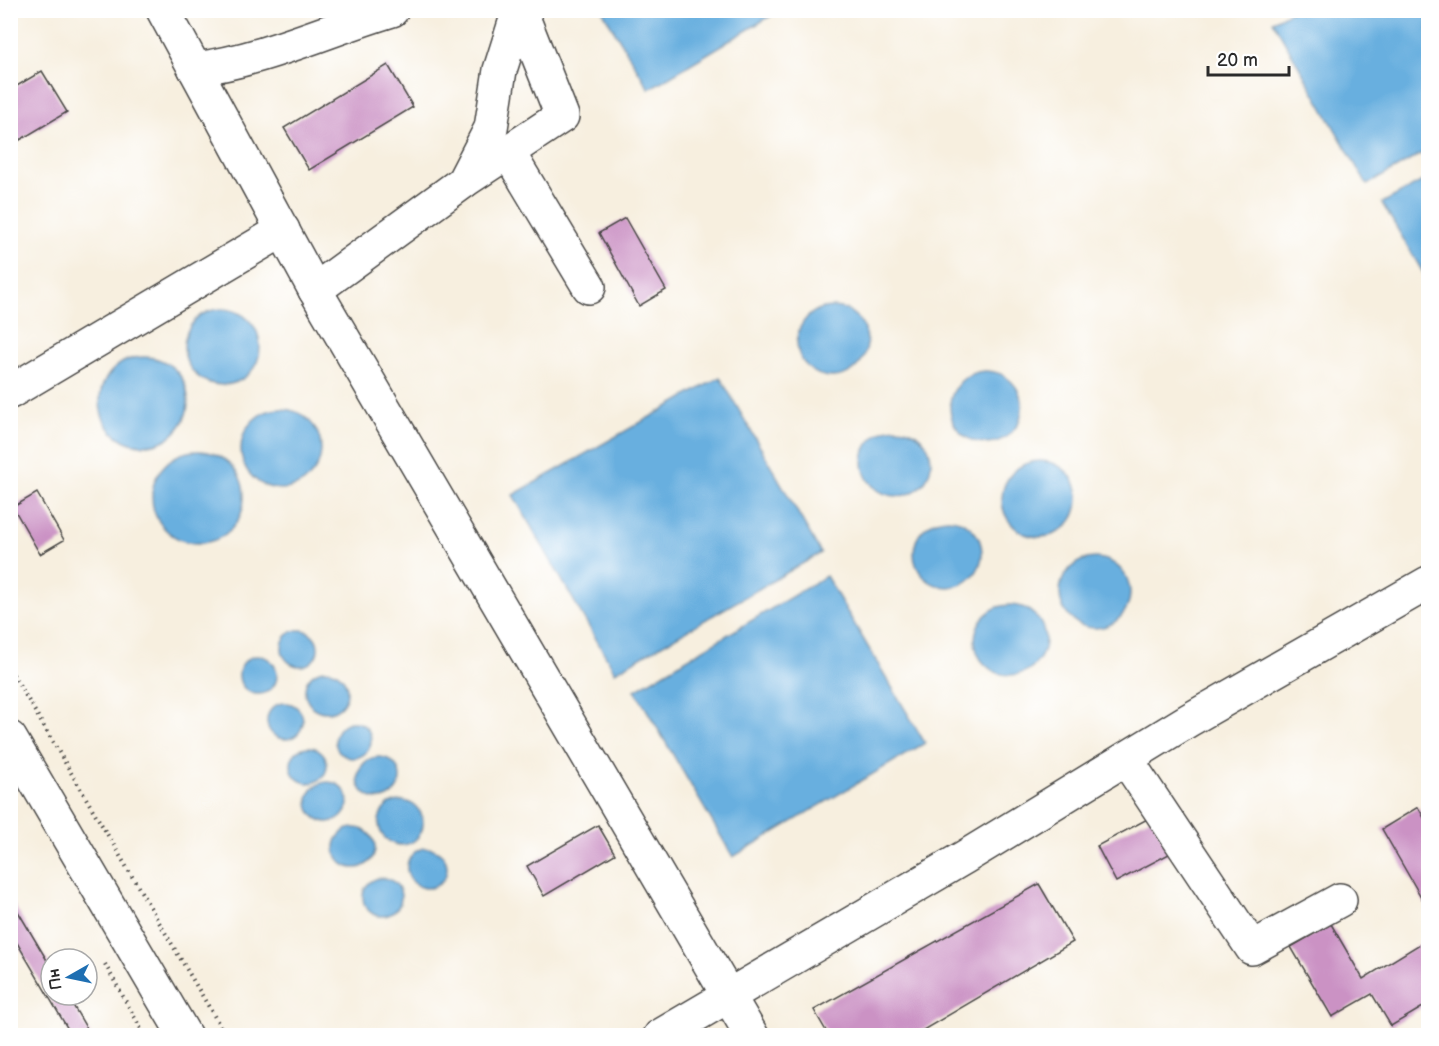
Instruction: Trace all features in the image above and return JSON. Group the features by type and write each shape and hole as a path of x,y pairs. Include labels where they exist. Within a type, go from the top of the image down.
{"main road":[{"path":"163,10 315,290 752,1035"},
{"path":"195,69 226,65 281,50 392,10"},
{"path":"315,290 462,182 562,116 519,10"},
{"path":"462,182 491,128 500,70 519,10"},
{"path":"508,152 589,287"},
{"path":"14,382 283,230"},
{"path":"660,1035 1428,583"},
{"path":"10,738 185,1035"},
{"path":"1126,759 1252,948 1340,900"}],"path":[{"path":"10,669 225,1035"}],"water":[{"path":"607,10 779,11 649,89 603,12"},
{"path":"1293,10 1428,11 1428,150 1367,185 1273,21"},
{"path":"1428,178 1428,281 1382,203"},
{"path":"832,307 851,313 861,323 867,342 861,361 851,371 832,377 813,371 803,361 797,342 803,323 813,313"},
{"path":"215,309 229,309 243,315 254,326 260,340 257,362 249,374 229,385 215,385 201,379 190,368 184,354 184,340 190,326 201,315"},
{"path":"135,357 153,357 169,364 181,376 188,392 188,410 181,426 169,438 153,445 135,445 119,438 107,426 100,410 100,392 107,376 119,364"},
{"path":"986,371 1006,377 1016,387 1022,407 1016,427 1006,437 986,443 966,437 956,427 950,407 956,387 966,377"},
{"path":"720,377 821,553 615,672 513,495"},
{"path":"273,409 289,409 310,420 321,441 321,457 310,478 289,489 273,489 259,483 247,471 241,457 241,441 247,427 259,415"},
{"path":"897,428 910,430 921,438 929,449 931,462 929,475 921,486 910,494 897,496 884,494 873,486 865,475 863,462 865,449 873,438 884,430"},
{"path":"198,451 216,454 231,464 241,479 244,497 241,515 231,530 216,540 198,543 180,540 165,530 155,515 152,497 155,479 165,464 180,454"},
{"path":"1040,461 1054,464 1067,472 1075,485 1078,499 1075,513 1067,526 1054,534 1040,537 1026,534 1013,526 1005,513 1002,499 1005,485 1013,472 1026,464"},
{"path":"948,519 961,522 972,529 979,540 982,553 979,566 972,577 961,584 948,587 935,584 924,577 917,566 914,553 917,540 924,529 935,522"},
{"path":"1088,558 1102,558 1115,564 1124,573 1130,586 1128,606 1120,618 1102,628 1088,628 1075,622 1066,613 1060,600 1060,586 1066,573 1075,564"},
{"path":"826,576 925,743 733,857 635,690"},
{"path":"1010,605 1023,608 1035,615 1042,627 1045,640 1042,653 1035,665 1023,672 1010,675 997,672 985,665 978,653 975,640 978,627 985,615 997,608"},
{"path":"300,630 313,635 318,648 313,661 300,666 287,661 282,648 287,635"},
{"path":"258,656 272,661 277,675 272,689 258,694 244,689 239,675 244,661"},
{"path":"326,670 341,676 347,691 341,706 326,712 311,706 305,691 311,676"},
{"path":"285,703 297,709 303,721 297,733 285,739 273,733 267,721 273,709"},
{"path":"353,722 366,727 371,740 366,753 353,758 340,753 335,740 340,727"},
{"path":"309,747 322,752 327,765 322,778 309,783 296,778 291,765 296,752"},
{"path":"379,757 387,758 394,763 399,770 399,786 394,793 387,798 379,799 371,798 364,793 359,786 358,778 359,770 364,763 371,758"},
{"path":"328,782 336,783 342,788 347,794 347,810 342,816 336,821 328,822 320,821 314,816 309,810 308,802 309,794 314,788 320,783"},
{"path":"401,801 416,808 423,823 416,838 401,845 386,838 379,823 386,808"},
{"path":"355,828 369,834 375,848 369,862 355,868 341,862 335,848 341,834"},
{"path":"427,848 435,849 441,854 446,860 446,876 441,882 435,887 427,888 419,887 413,882 408,876 407,868 408,860 413,854 419,849"},
{"path":"382,878 396,883 401,897 396,911 382,916 368,911 363,897 368,883"}],"building":[{"path":"388,65 413,107 309,170 284,128"},
{"path":"42,71 67,112 10,146 10,90"},
{"path":"625,218 666,290 639,306 599,233"},
{"path":"37,493 64,540 40,554 13,507"},
{"path":"1418,807 1428,825 1428,909 1382,829"},
{"path":"1151,817 1171,853 1116,882 1097,846"},
{"path":"598,825 615,854 544,896 527,866"},
{"path":"1039,884 1073,942 913,1036 829,1036 814,1010"},
{"path":"10,898 39,947 39,980 10,931"},
{"path":"1331,924 1363,979 1428,939 1428,1004 1391,1026 1372,994 1332,1017 1291,947"},
{"path":"55,1007 74,1007 91,1036 72,1036"}]}
